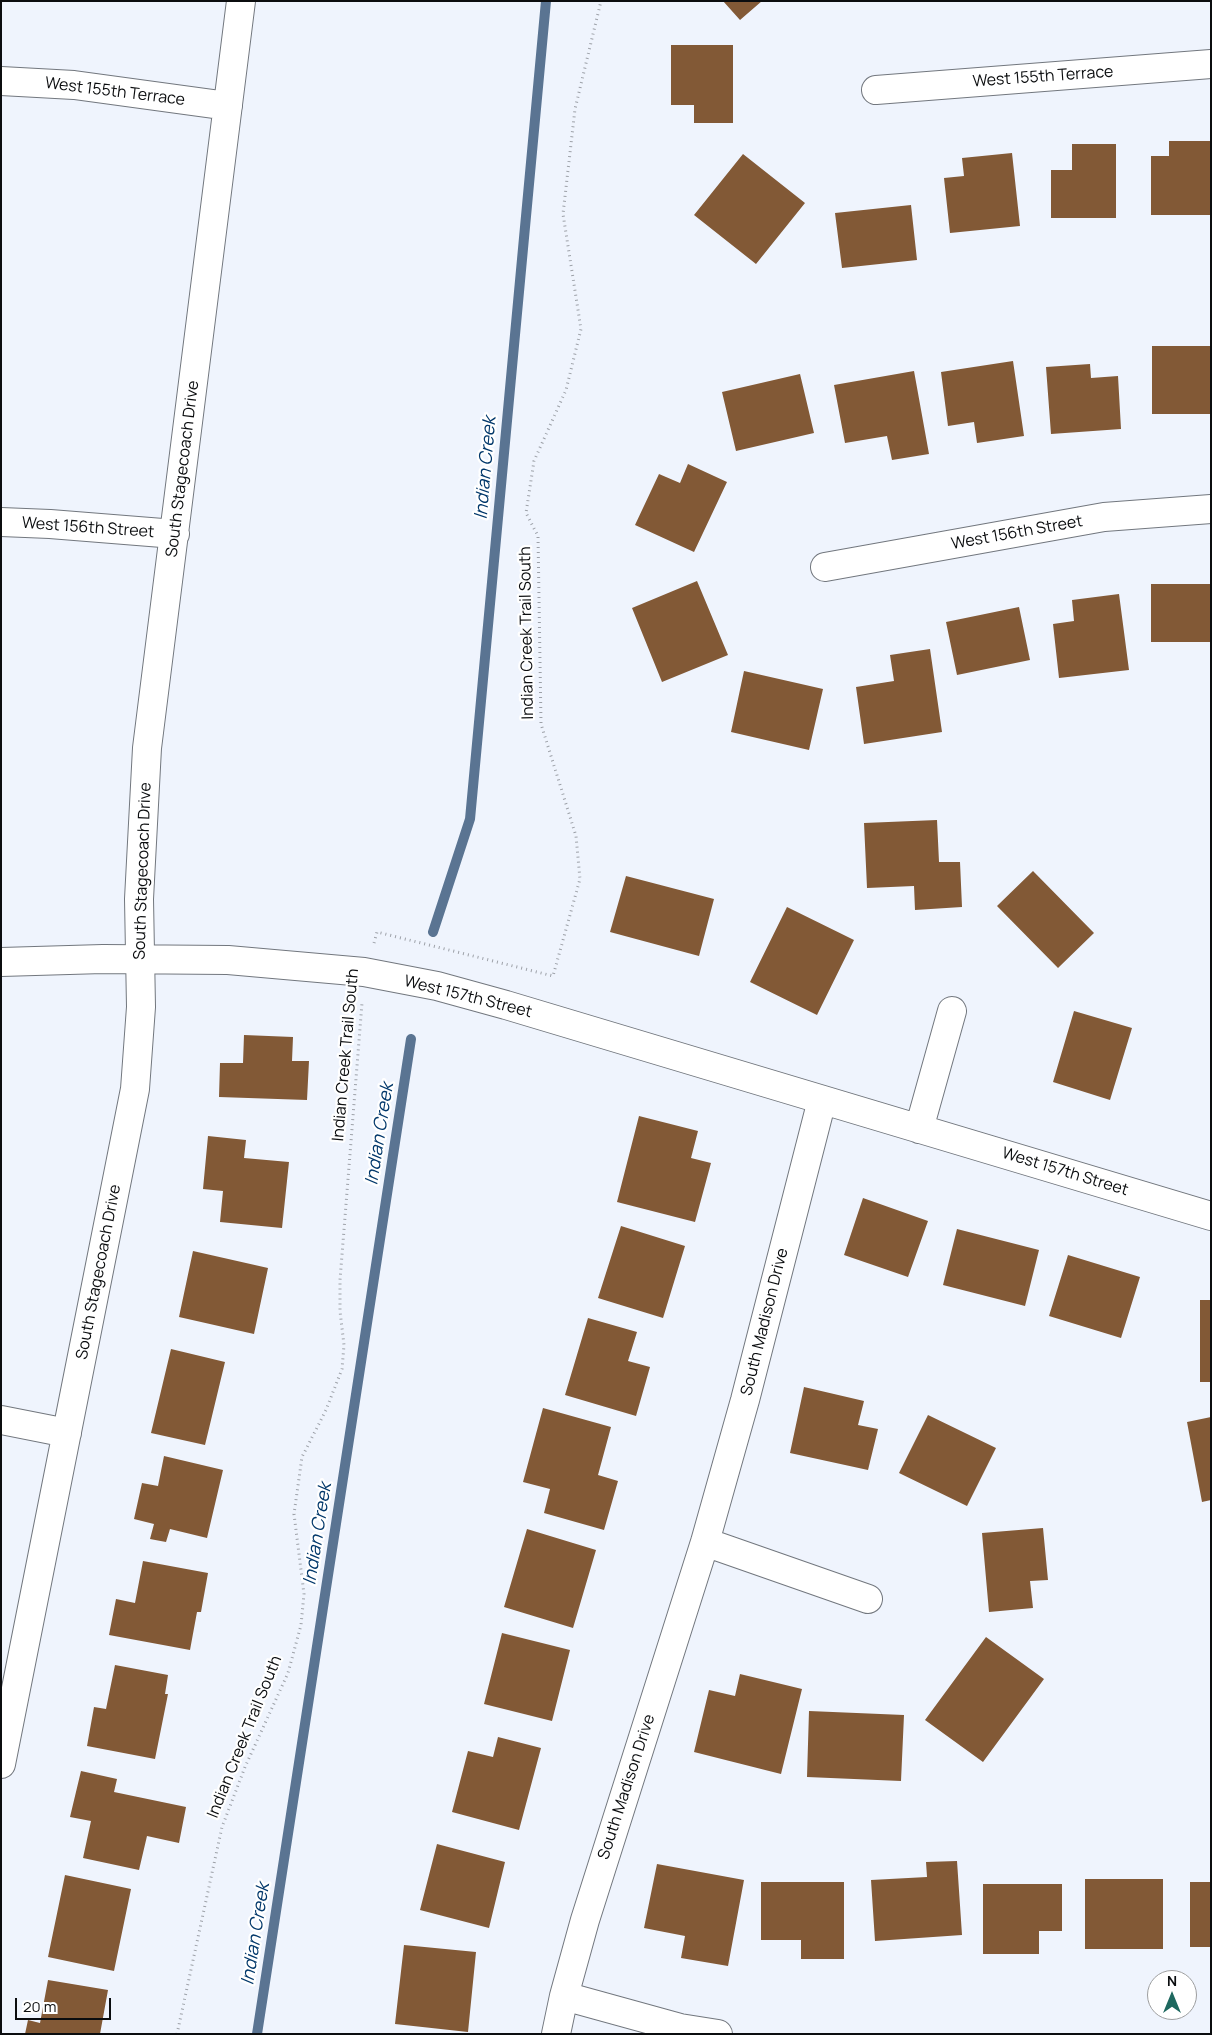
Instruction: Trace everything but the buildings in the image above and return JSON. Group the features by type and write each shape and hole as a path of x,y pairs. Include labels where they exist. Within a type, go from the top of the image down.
{"street":[{"name":"South Stagecoach Drive","path":"1,1764 135,1089 141,1007 139,899 148,748 241,1"},
{"name":"West 155th Terrace","path":"876,90 1211,64"},
{"name":"West 155th Terrace","path":"1,81 74,85 228,106"},
{"name":"West 156th Street","path":"825,567 1104,517 1211,509"},
{"name":"West 156th Street","path":"1,522 175,534"},
{"name":"West 157th Street","path":"1,962 140,959 228,960 364,972 438,986 1211,1216"},
{"path":"919,1129 952,1010"},
{"name":"South Madison Drive","path":"556,2034 564,1996 585,1920 705,1542 746,1400 822,1100"},
{"path":"1,1420 67,1433"},
{"path":"705,1542 868,1599"},
{"path":"564,1996 680,2028 718,2034"}],"path":[{"name":"Indian Creek Trail South","path":"177,2034 222,1827 245,1767 288,1673 301,1626 304,1594 294,1514 302,1457 326,1410 342,1369 344,1345 340,1311 340,1280 345,1200 358,1066 364,972 377,932 553,976 580,879 576,836 541,724 538,536 526,512 534,461 566,390 581,329 563,214 575,109 601,1"}],"waterway":[{"name":"Indian Creek","path":"433,932 470,819 546,1"},
{"name":"Indian Creek","path":"257,2034 411,1039"}]}
